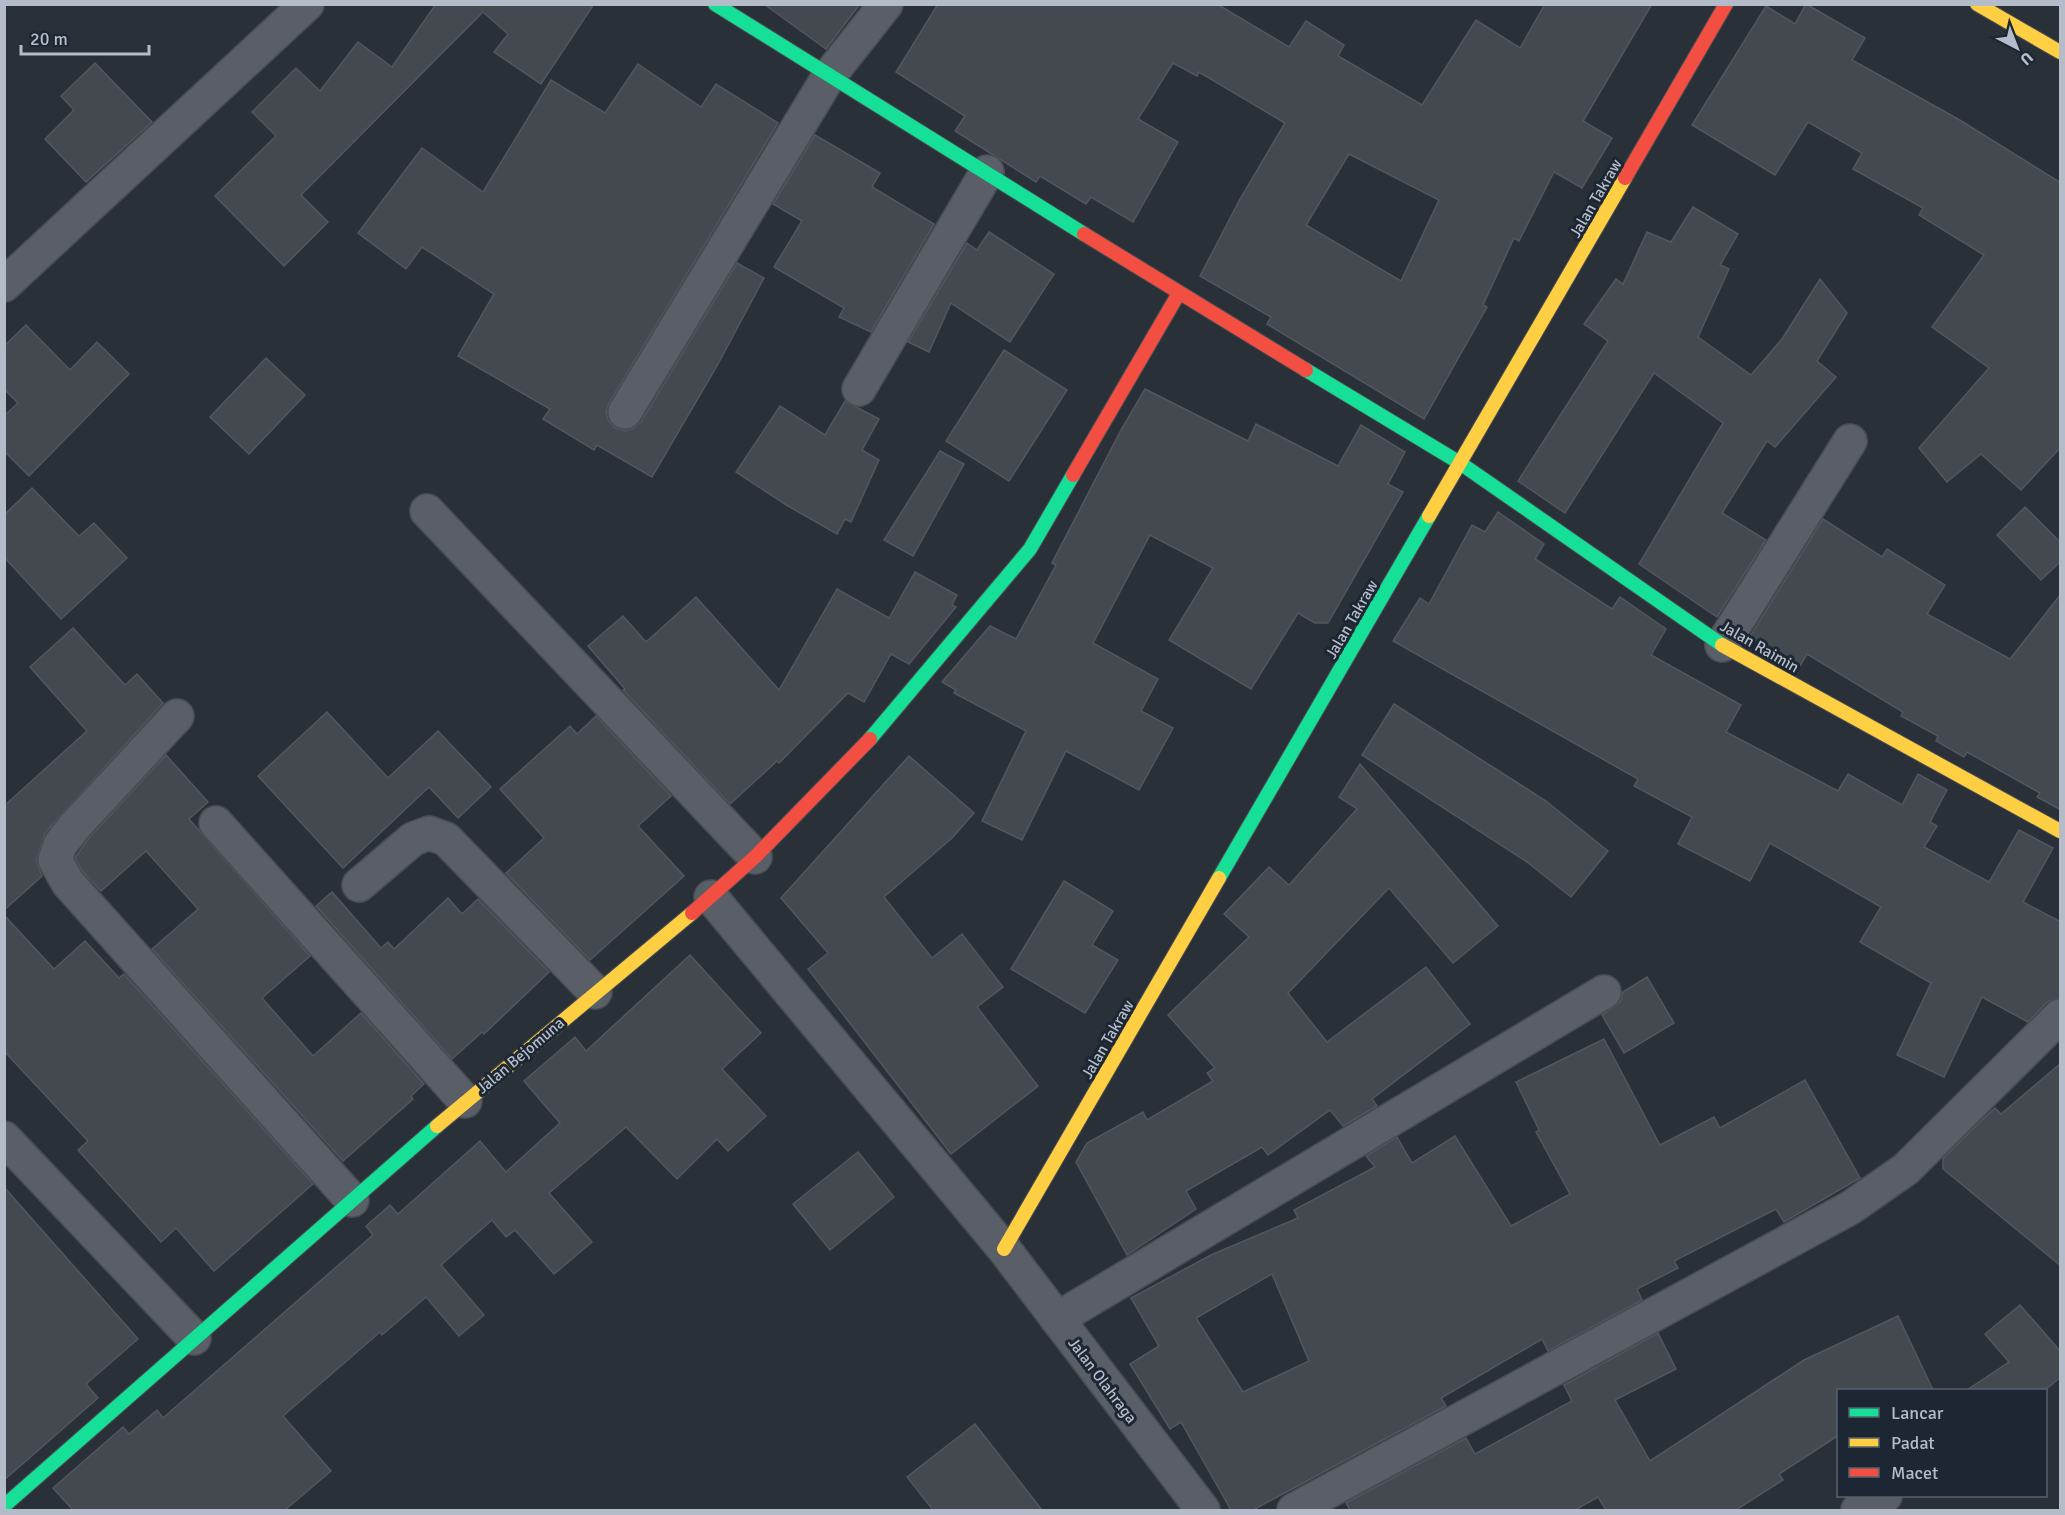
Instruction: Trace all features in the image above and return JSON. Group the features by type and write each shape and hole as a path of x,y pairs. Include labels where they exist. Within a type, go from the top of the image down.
{"street":[{"path":"4,285 307,4"},
{"name":"Jalan Raimin","path":"715,4 1179,293 1460,463 1722,645 2061,831"},
{"path":"624,412 830,76 886,4"},
{"name":"Jalan Takraw","path":"1004,1249 1726,4"},
{"path":"1977,4 2061,52"},
{"path":"859,389 987,172"},
{"name":"Jalan Bejomuna","path":"4,1506 465,1101 711,897 860,751 1030,549 1179,293"},
{"path":"1722,645 1850,441"},
{"path":"427,511 754,857"},
{"path":"177,716 74,827 60,845 55,860 68,883 352,1200"},
{"path":"216,823 465,1101"},
{"path":"359,885 412,839 429,833 446,839 595,993"},
{"path":"711,897 1004,1249"},
{"path":"1057,1319 1604,992"},
{"path":"1294,1510 1850,1208 1906,1169 2061,1016"},
{"path":"4,1138 194,1338"},
{"name":"Jalan Olahraga","path":"1004,1249 1203,1510"},
{"path":"1858,1510 1883,1497"}],"building":[{"path":"436,4 594,4 541,84 494,52 508,34 483,12 301,195 328,222 284,266 215,196 276,136 252,112 296,68 320,91 358,42 392,67"},
{"path":"764,4 860,4 826,49"},
{"path":"938,4 1217,4 1289,47 1306,21 1344,45 1338,56 1422,105 1476,20 1520,48 1545,4 1652,4 1583,121 1612,138 1582,188 1554,172 1519,241 1514,238 1483,305 1487,307 1424,419 1267,324 1271,317 1200,276 1240,199 1285,123 1199,72 1197,76 1173,63 1138,119 1178,142 1133,222 1091,197 1086,204 1040,176 1036,182 955,131 965,116 896,72","holes":["1349,154 1439,200 1401,281 1306,225"]},
{"path":"1806,4 1865,38 1852,60 1958,119 2061,183 2061,447 2021,490 1981,454 1947,482 1919,448 1989,368 1932,327 1984,255 1919,215 1923,208 1853,169 1862,153 1808,122 1775,175 1692,125 1766,6 1795,24"},
{"path":"95,63 152,122 86,182 45,139 74,110 61,96"},
{"path":"638,64 701,107 716,84 778,123 609,403 606,412 608,420 615,428 625,431 634,428 641,422 737,263 764,278 717,366 652,477 597,445 594,450 543,419 550,409 458,356 494,294 422,247 406,269 358,233 422,148 483,192 551,80 605,113"},
{"path":"815,135 880,173 872,187 934,224 871,332 839,317 844,308 774,267 802,221 773,204"},
{"path":"1693,207 1738,234 1720,265 1729,269 1698,337 1751,375 1782,339 1820,279 1847,313 1817,361 1836,377 1775,447 1767,441 1722,513 1766,540 1717,617 1639,564 1723,423 1654,373 1565,513 1518,481 1608,341 1584,324 1616,279 1623,284 1647,232 1671,242"},
{"path":"989,232 1054,274 1010,342 951,303 929,352 908,342 967,243 977,250"},
{"path":"26,325 70,370 97,342 129,374 29,476 4,451 4,416 18,403 4,389 4,346"},
{"path":"1004,350 1067,390 1009,481 946,441"},
{"path":"266,358 305,395 249,454 210,417"},
{"path":"1145,389 1248,441 1256,424 1338,466 1361,425 1405,452 1388,484 1403,492 1328,623 1315,623 1298,613 1251,689 1169,640 1213,568 1150,535 1093,643 1158,679 1141,711 1173,728 1139,790 1066,751 1022,840 982,821 1026,731 954,693 956,690 942,682 990,626 1016,639 1056,565 1052,563 1121,430"},
{"path":"845,401 879,419 862,450 879,460 851,522 845,519 837,534 736,472 780,406 825,435"},
{"path":"940,451 964,464 913,556 884,540"},
{"path":"32,488 79,536 94,523 127,558 61,619 4,557 4,515"},
{"path":"2025,507 2061,543 2061,561 2041,580 1997,535"},
{"path":"1498,512 1544,544 1535,559 1612,609 1620,597 1666,629 1651,655 1741,705 1726,732 1838,791 1848,774 1902,805 1918,774 1947,790 1930,822 1937,826 1924,847 1989,882 2019,830 2053,848 2023,902 2061,922 2061,998 2047,1002 2028,1022 1982,997 1944,1077 1897,1055 1931,983 1860,942 1881,907 1770,843 1750,881 1678,844 1692,817 1634,786 1638,779 1393,641 1420,598 1429,604 1472,525 1485,532"},
{"path":"1823,519 1882,557 1887,549 1945,585 1927,614 2010,659 2061,594 2061,810 2037,797 2040,793 1967,752 1964,757 1936,741 1938,736 1901,716 1903,712 1807,654 1800,666 1749,638"},
{"path":"915,572 957,595 952,605 956,607 909,664 891,654 864,702 848,693 779,763 777,761 730,804 623,690 625,689 588,646 623,616 646,642 696,597 779,690 837,589 889,618"},
{"path":"73,628 125,685 137,674 163,703 45,833 36,861 42,876 4,910 4,806 87,731 30,667"},
{"path":"1394,704 1546,801 1608,851 1571,897 1527,862 1362,755"},
{"path":"327,712 388,778 438,731 491,787 458,818 429,787 343,868 258,776"},
{"path":"596,716 671,796 638,826 684,876 590,960 506,873 544,838 500,789 570,726 577,734"},
{"path":"166,755 208,802 189,819 310,956 262,998 313,1056 361,1013 424,1084 411,1096 413,1099 343,1161 152,949 198,909 146,851 101,891 83,872 75,858 88,839"},
{"path":"909,756 974,813 952,838 884,897 932,958 962,934 1003,987 977,1007 1038,1086 951,1154 808,969 828,953 781,898"},
{"path":"1360,764 1498,926 1453,963 1389,888 1288,993 1327,1042 1426,967 1470,1024 1372,1099 1377,1106 1343,1126 1330,1110 1268,1155 1262,1147 1186,1191 1196,1209 1127,1255 1076,1162 1087,1143 1143,1112 1147,1120 1213,1081 1207,1073 1215,1068 1168,1015 1249,937 1224,914 1269,867 1289,885 1357,809 1339,797"},
{"path":"1064,881 1113,911 1092,945 1118,960 1085,1013 1011,969"},
{"path":"332,892 381,948 388,942 394,949 448,898 462,914 478,899 549,972 484,1034 482,1032 452,1059 316,906"},
{"path":"4,915 54,969 85,941 119,978 124,974 313,1184 214,1271 176,1228 161,1242 78,1150 88,1141 4,1051"},
{"path":"690,955 761,1033 722,1069 766,1116 728,1151 717,1139 677,1179 626,1127 549,1193 592,1242 554,1274 515,1230 506,1237 492,1220 441,1265 484,1315 459,1336 426,1297 382,1335 380,1332 283,1416 331,1471 285,1510 73,1510 53,1488 123,1427 129,1434 157,1410 163,1418 373,1235 366,1226 390,1205 398,1214 480,1141 506,1172 560,1123 524,1081 575,1037 586,1051"},
{"path":"1647,977 1674,1023 1624,1053 1602,1015 1620,1002 1623,992"},
{"path":"1604,1039 1660,1145 1714,1117 1720,1128 1805,1080 1860,1178 1784,1222 1776,1209 1674,1261 1678,1268 1637,1289 1642,1300 1548,1351 1542,1339 1441,1398 1446,1406 1253,1510 1231,1510 1181,1422 1170,1429 1130,1364 1159,1346 1131,1298 1211,1255 1298,1218 1294,1210 1375,1167 1366,1156 1397,1137 1412,1163 1455,1136 1511,1226 1570,1194 1536,1132 1539,1130 1516,1082","holes":["1272,1274 1309,1361 1243,1392 1196,1318"]},
{"path":"2061,1063 2061,1266 1943,1169 1943,1158 1995,1108 2001,1114"},
{"path":"858,1152 894,1197 830,1250 793,1204"},
{"path":"4,1187 138,1339 86,1384 98,1398 4,1480"},
{"path":"2020,1305 2061,1352 2061,1377 2046,1389 1968,1389 2009,1362 1985,1334"},
{"path":"1898,1316 1933,1389 1837,1389 1837,1436 1779,1474 1783,1480 1736,1510 1606,1510 1598,1497 1575,1510 1350,1510 1346,1503 1466,1438 1475,1454 1572,1401 1564,1385 1658,1333 1676,1369 1615,1400 1650,1461 1804,1360"},
{"path":"975,1424 1042,1510 933,1510 907,1477"}],"traffic: fast":[{"path":"715,4 1084,234"},
{"path":"1306,370 1460,463 1722,645"},
{"path":"870,739 1030,549 1073,475"},
{"path":"1219,878 1429,516"},
{"path":"4,1506 437,1126"}],"traffic: slow":[{"path":"1977,4 2060,52"},
{"path":"1429,516 1625,178"},
{"path":"1722,645 2060,831"},
{"path":"1004,1249 1219,878"},
{"path":"437,1126 692,913"}],"traffic: jam":[{"path":"1625,178 1726,4"},
{"path":"1084,234 1306,370"},
{"path":"1073,475 1179,293"},
{"path":"692,913 755,857 870,739"}]}
